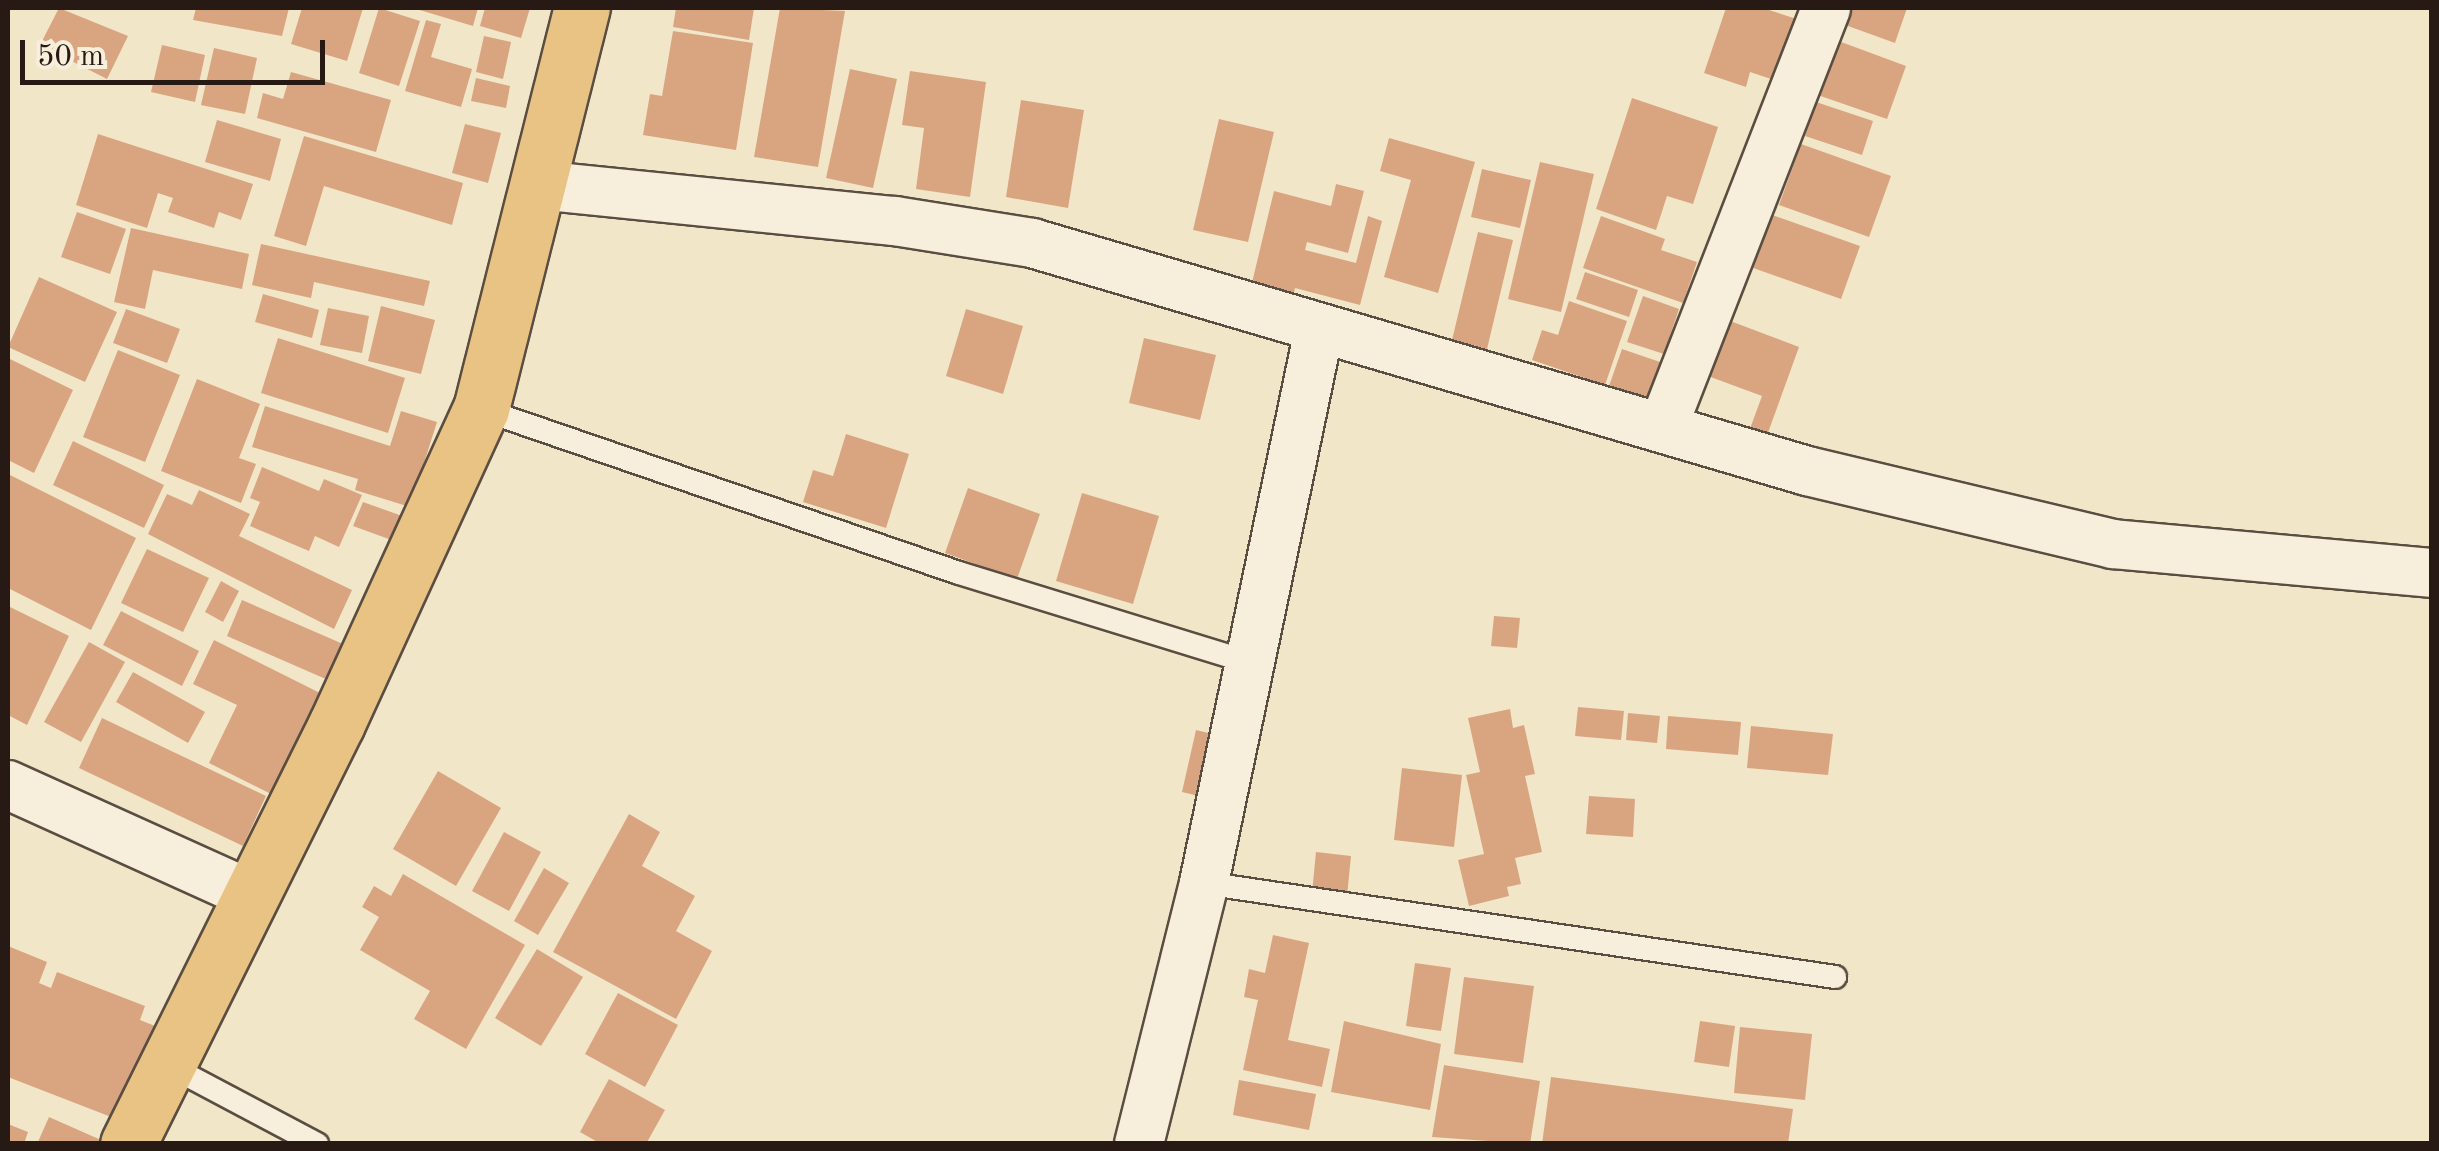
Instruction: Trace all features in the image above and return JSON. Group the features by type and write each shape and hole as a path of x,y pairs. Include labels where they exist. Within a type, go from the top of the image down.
{"main road":[{"path":"128,1144 252,895 480,409 582,8"}],"street":[{"path":"1664,424 1826,8"},
{"path":"538,185 1032,243 1319,330 1664,424 1806,470 2113,544 2432,573"},
{"path":"1139,1144 1204,883 1319,330"},
{"path":"8,785 252,895"}],"lane":[{"path":"480,409 958,573 1251,662"},
{"path":"1204,883 1835,977"},
{"path":"166,1064 317,1144"}],"building":[{"path":"59,8 128,36 107,79 40,45"},
{"path":"196,8 289,8 282,36 193,20"},
{"path":"302,8 363,8 347,61 291,44"},
{"path":"379,8 420,21 399,86 359,73"},
{"path":"413,8 478,8 473,26"},
{"path":"485,8 530,8 521,38 480,26"},
{"path":"676,8 754,8 749,40 673,27"},
{"path":"780,8 845,11 818,167 754,157"},
{"path":"1726,8 1763,8 1806,22 1786,84 1750,72 1746,87 1704,73"},
{"path":"1842,8 1907,8 1895,43 1837,22"},
{"path":"426,20 441,24 431,57 472,69 461,107 405,91"},
{"path":"673,31 753,43 736,150 643,135 650,94 662,96"},
{"path":"484,36 511,42 503,79 476,72"},
{"path":"1825,36 1906,66 1887,119 1806,91"},
{"path":"162,45 205,55 195,102 151,92"},
{"path":"214,48 257,58 245,114 201,105"},
{"path":"850,69 897,79 873,188 826,178"},
{"path":"910,71 986,82 970,197 916,189 924,128 902,125"},
{"path":"291,72 391,100 376,152 257,118 263,93 283,99"},
{"path":"476,78 510,86 506,108 471,101"},
{"path":"1632,98 1718,127 1693,204 1667,196 1656,230 1596,209"},
{"path":"1021,100 1084,110 1068,208 1006,197"},
{"path":"1816,102 1873,121 1862,155 1805,136"},
{"path":"1219,119 1274,132 1248,242 1193,230"},
{"path":"217,120 281,139 270,181 205,162"},
{"path":"465,124 501,133 488,183 452,173"},
{"path":"98,134 253,184 241,220 219,212 214,228 168,212 173,198 158,193 147,228 76,205"},
{"path":"304,136 463,183 452,225 324,186 306,246 274,236"},
{"path":"1389,138 1475,162 1438,293 1384,277 1411,180 1380,171"},
{"path":"1801,144 1891,176 1869,237 1779,205"},
{"path":"1540,162 1594,174 1561,312 1508,299"},
{"path":"1482,169 1531,180 1520,228 1471,217"},
{"path":"1336,184 1364,191 1348,253 1307,242 1305,250 1356,263 1368,216 1382,221 1360,305 1295,288 1292,302 1250,291 1274,191 1331,206"},
{"path":"77,212 126,229 110,274 61,257"},
{"path":"1764,212 1860,246 1841,299 1745,265"},
{"path":"1601,216 1665,239 1661,250 1697,262 1683,303 1583,268"},
{"path":"131,228 249,254 242,289 153,270 145,309 114,302"},
{"path":"1478,232 1513,240 1487,349 1452,340"},
{"path":"261,244 430,281 424,306 314,282 311,298 252,285"},
{"path":"1585,272 1638,290 1629,317 1576,299"},
{"path":"39,277 117,312 85,382 8,347"},
{"path":"263,294 319,310 312,338 255,322"},
{"path":"1643,296 1679,309 1664,354 1627,342"},
{"path":"1569,301 1627,321 1605,385 1532,360 1542,330 1558,335"},
{"path":"381,306 435,320 421,374 368,361"},
{"path":"328,308 369,316 362,353 320,345"},
{"path":"126,309 180,329 167,363 113,343"},
{"path":"966,309 1023,326 1003,394 946,376"},
{"path":"1709,313 1799,347 1765,441 1748,434 1762,396 1689,369"},
{"path":"278,338 405,378 388,433 261,393"},
{"path":"1144,338 1216,355 1200,420 1129,403"},
{"path":"1622,349 1660,362 1647,403 1608,389"},
{"path":"118,350 180,375 145,462 83,437"},
{"path":"8,358 73,390 34,473 8,460"},
{"path":"197,379 260,404 239,458 256,464 241,503 161,471"},
{"path":"265,406 390,446 401,411 437,422 410,507 355,490 358,479 252,447"},
{"path":"846,434 909,454 886,528 803,502 813,470 833,476"},
{"path":"73,441 164,485 144,528 53,485"},
{"path":"262,467 319,491 324,479 362,495 339,547 315,536 309,551 250,526 260,502 250,498"},
{"path":"8,474 136,538 91,630 8,588"},
{"path":"968,488 1040,514 1017,579 945,553"},
{"path":"199,490 250,514 239,536 352,590 334,629 148,534 167,494 192,505"},
{"path":"1082,493 1159,516 1133,604 1056,581"},
{"path":"363,502 405,517 397,542 353,526"},
{"path":"147,549 209,578 183,632 121,603"},
{"path":"221,581 239,591 223,622 205,612"},
{"path":"242,600 343,644 328,680 227,636"},
{"path":"8,606 69,636 27,725 8,715"},
{"path":"121,611 199,651 182,686 103,645"},
{"path":"1494,616 1520,618 1517,648 1491,646"},
{"path":"214,640 326,696 277,797 209,763 237,705 193,684"},
{"path":"89,642 125,662 81,742 44,722"},
{"path":"133,672 205,712 188,743 116,702"},
{"path":"1578,707 1624,711 1621,740 1575,736"},
{"path":"1510,709 1513,728 1524,725 1535,774 1525,776 1542,852 1515,858 1521,884 1507,887 1509,896 1469,906 1458,860 1484,854 1466,775 1480,772 1468,718"},
{"path":"1628,713 1660,716 1657,743 1626,740"},
{"path":"1668,716 1741,722 1738,755 1666,749"},
{"path":"102,718 266,796 243,846 79,768"},
{"path":"1751,726 1833,734 1828,775 1747,768"},
{"path":"1196,730 1221,736 1207,798 1182,792"},
{"path":"1402,768 1462,775 1454,847 1394,840"},
{"path":"438,771 501,808 456,886 393,849"},
{"path":"1589,796 1635,799 1633,837 1586,834"},
{"path":"629,814 660,832 642,866 695,896 676,931 712,951 676,1019 553,952"},
{"path":"504,832 541,852 509,911 472,891"},
{"path":"1316,852 1351,856 1347,896 1312,893"},
{"path":"544,868 569,883 538,935 514,921"},
{"path":"403,874 525,945 466,1049 414,1019 430,991 360,950 379,917 362,907 374,886 391,896"},
{"path":"1273,935 1309,943 1288,1040 1330,1049 1322,1087 1243,1070 1258,1000 1244,997 1249,969 1265,973"},
{"path":"8,946 47,962 39,983 51,988 57,972 145,1006 140,1020 160,1028 124,1122 8,1077"},
{"path":"537,949 583,977 541,1046 495,1018"},
{"path":"1415,963 1451,968 1441,1031 1406,1026"},
{"path":"1464,977 1534,986 1523,1063 1454,1054"},
{"path":"618,993 678,1025 645,1087 585,1054"},
{"path":"1344,1021 1441,1044 1430,1110 1331,1092"},
{"path":"1700,1021 1735,1026 1729,1067 1694,1062"},
{"path":"1740,1027 1812,1034 1805,1100 1734,1093"},
{"path":"1444,1065 1540,1081 1530,1144 1432,1137"},
{"path":"1551,1077 1793,1109 1788,1144 1542,1144"},
{"path":"609,1079 665,1110 646,1144 601,1144 580,1132"},
{"path":"1239,1080 1316,1094 1309,1130 1233,1115"},
{"path":"49,1117 101,1140 99,1144 37,1144"},
{"path":"8,1124 28,1132 24,1144 8,1144"}]}
